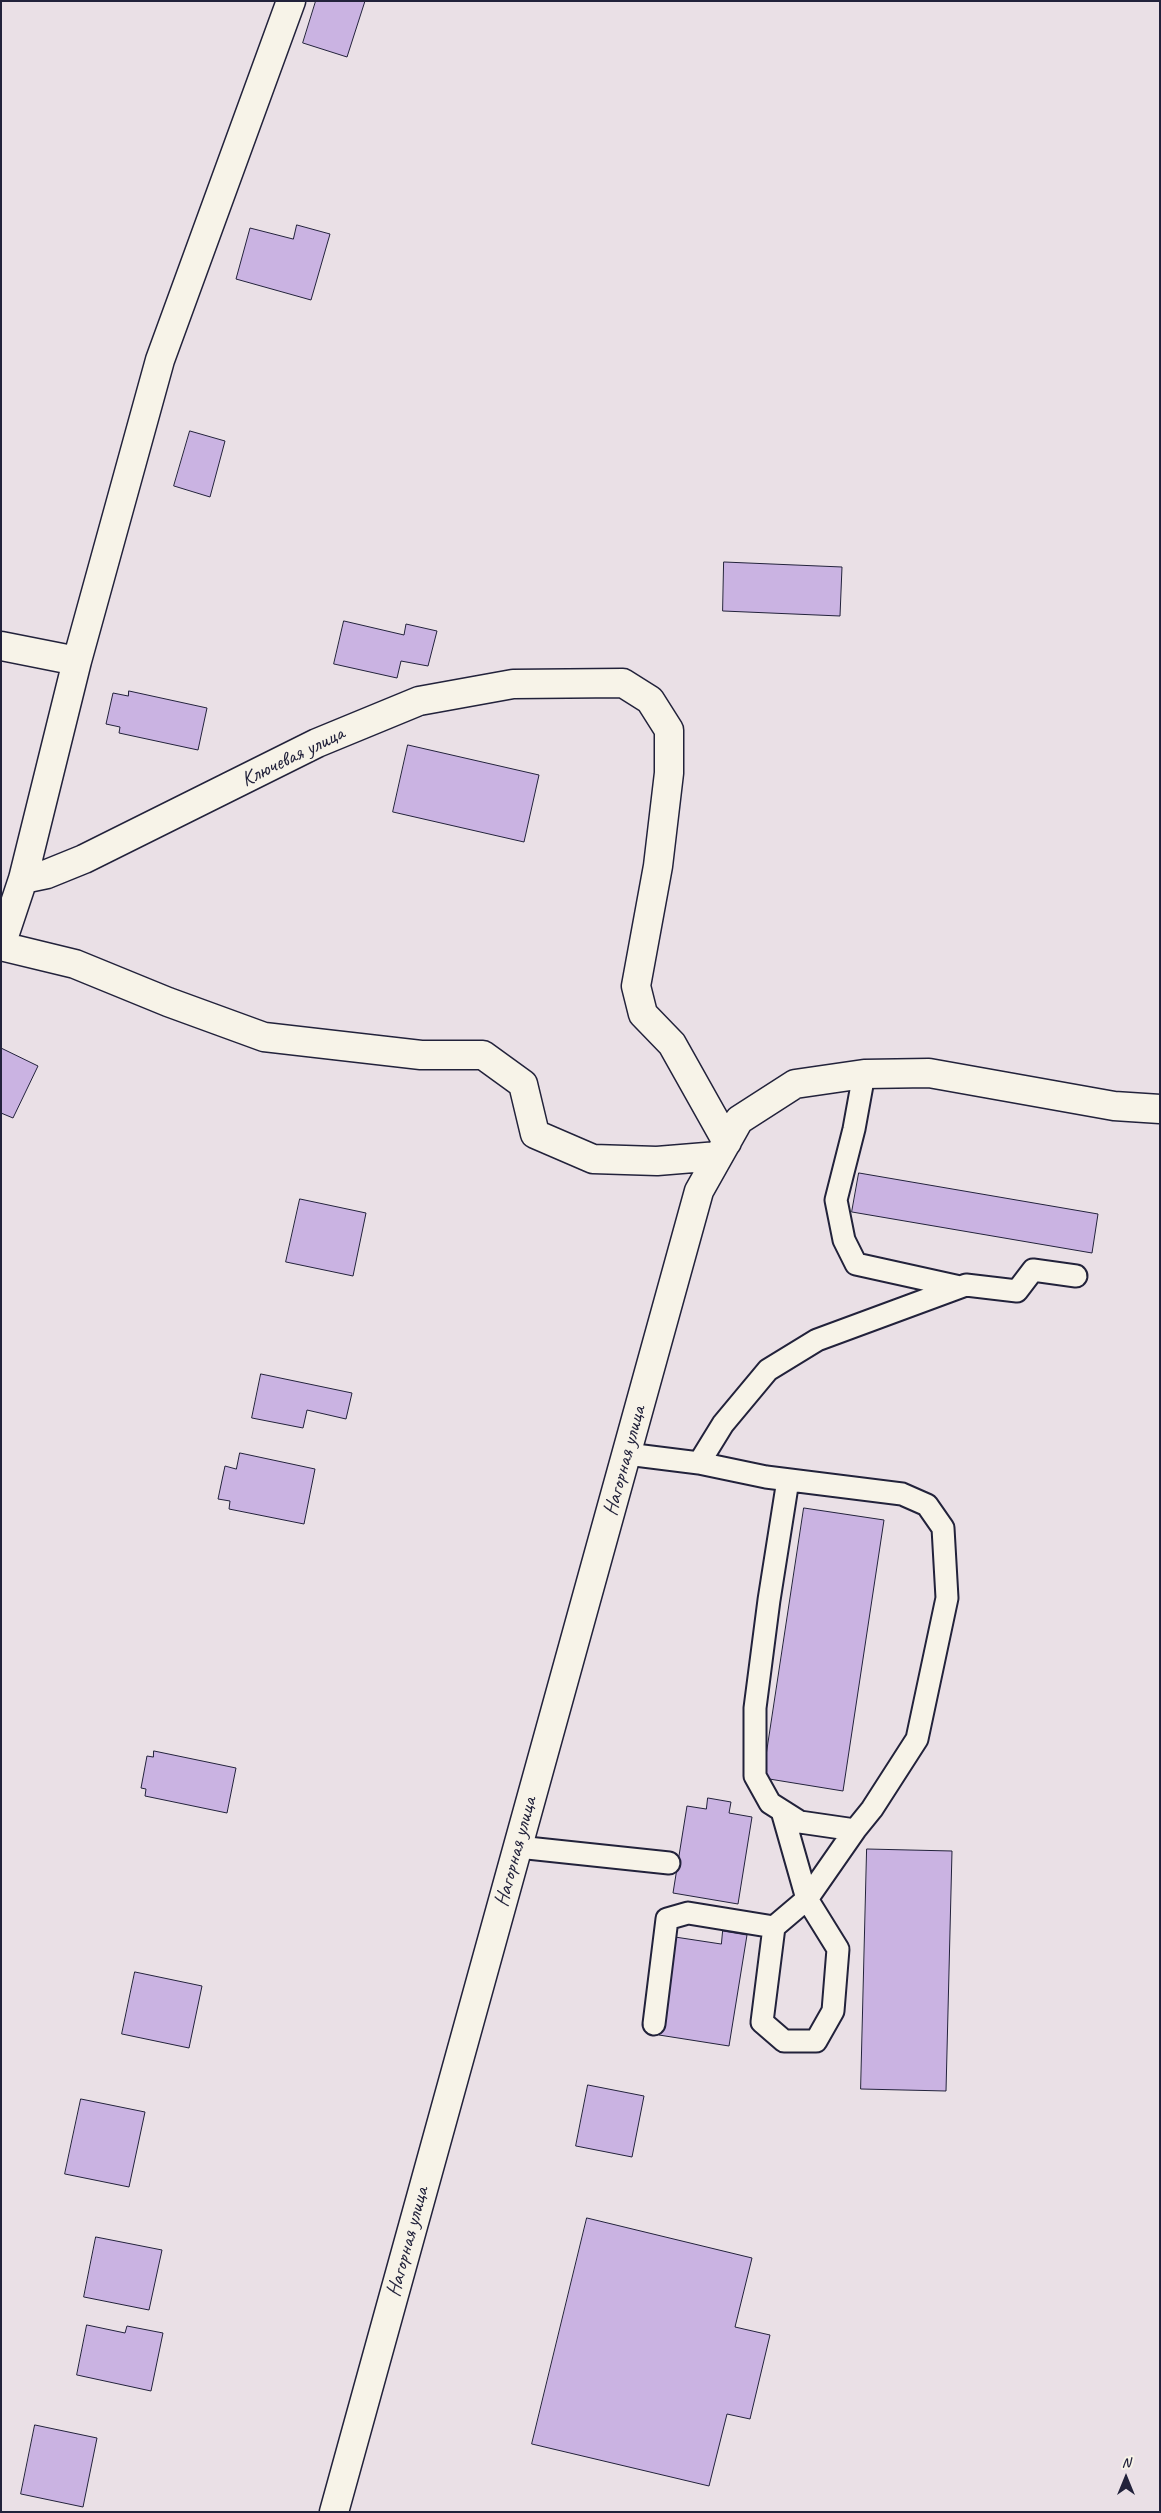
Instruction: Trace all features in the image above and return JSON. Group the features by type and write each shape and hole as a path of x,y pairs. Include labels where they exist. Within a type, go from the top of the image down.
{"street":[{"path":"291,1 160,360 77,661 23,880 1,945 75,964 168,1002 264,1037 421,1055 483,1055 523,1084 535,1134 593,1159 657,1161 723,1149"},
{"path":"1,646 77,661"},
{"name":"Ключевая улица","path":"23,880 47,874 84,859 214,796 317,743 419,701 513,684 623,683 650,700 669,730 669,773 658,866 636,986 643,1014 672,1044 723,1149"},
{"name":"Нагорная улица","path":"334,2512 699,1191 739,1120 795,1084 864,1074 929,1073 1114,1106 1160,1109"}],"lane":[{"path":"864,1074 854,1129 836,1200 844,1240 856,1264 960,1287"},
{"path":"699,1463 723,1424 768,1370 818,1340 966,1285 1017,1291 1033,1270 1076,1276"},
{"path":"627,1454 699,1463 788,1480 902,1494 927,1505 943,1528 947,1598 917,1739 872,1809 807,1899 774,1927 762,2022 784,2041 816,2041 833,2011 838,1949 807,1899 782,1811"},
{"path":"788,1480 769,1600 756,1708 756,1776 770,1803 800,1822 855,1830"},
{"path":"518,1846 669,1863"},
{"path":"654,2024 667,1920 688,1913 774,1927"}],"building":[{"path":"316,1 365,1 347,57 303,43"},
{"path":"297,225 330,234 311,300 236,279 250,228 293,239"},
{"path":"190,431 225,441 210,497 174,486"},
{"path":"724,562 842,567 840,616 723,611"},
{"path":"344,621 404,635 406,624 437,631 428,666 401,661 397,678 334,664"},
{"path":"129,691 207,708 198,750 119,733 120,727 106,724 113,693 128,696"},
{"path":"408,745 539,775 524,842 393,812"},
{"path":"1,1048 38,1066 13,1118 1,1113"},
{"path":"859,1173 1098,1214 1092,1253 852,1212"},
{"path":"300,1199 366,1213 353,1276 286,1262"},
{"path":"261,1374 352,1393 346,1419 307,1410 303,1428 252,1418"},
{"path":"240,1453 315,1469 304,1524 229,1509 230,1501 218,1499 225,1466 236,1469"},
{"path":"804,1508 884,1520 843,1791 763,1778"},
{"path":"154,1751 236,1768 227,1813 145,1796 146,1789 141,1788 147,1756 153,1757"},
{"path":"708,1798 731,1802 729,1813 752,1817 738,1904 673,1893 687,1806 706,1809"},
{"path":"867,1849 952,1851 946,2091 861,2089"},
{"path":"723,1931 747,1935 729,2046 659,2035 675,1937 721,1944"},
{"path":"135,1972 202,1986 189,2048 122,2034"},
{"path":"588,2085 644,2096 632,2157 576,2146"},
{"path":"81,2099 145,2112 129,2187 65,2174"},
{"path":"587,2218 752,2258 735,2327 770,2335 750,2419 727,2414 709,2486 532,2444"},
{"path":"96,2237 162,2250 149,2310 84,2297"},
{"path":"87,2325 125,2333 127,2326 163,2333 151,2391 77,2375"},
{"path":"35,2425 97,2438 83,2507 21,2494"}]}
